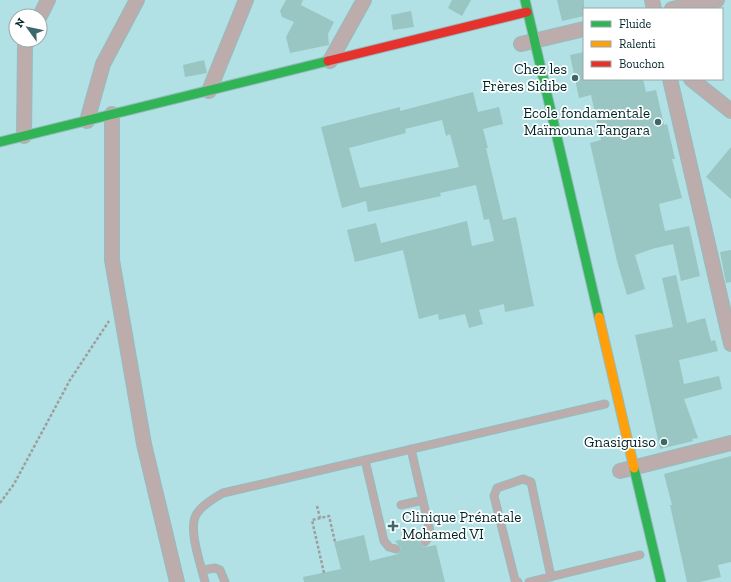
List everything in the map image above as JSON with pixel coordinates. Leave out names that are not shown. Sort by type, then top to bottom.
[{"type":"main road","points":[[525,0],[527,12],[524,43],[635,467],[661,582]]},
{"type":"main road","points":[[0,142],[527,12]]},
{"type":"street","points":[[87,121],[103,64],[137,0]]},
{"type":"street","points":[[209,91],[246,0]]},
{"type":"street","points":[[330,61],[364,0]]},
{"type":"street","points":[[677,8],[716,0]]},
{"type":"street","points":[[524,43],[583,29]]},
{"type":"street","points":[[24,48],[24,136]]},
{"type":"street","points":[[670,80],[728,317],[731,344]]},
{"type":"street","points":[[692,80],[731,111]]},
{"type":"street","points":[[112,114],[112,260],[144,444],[177,582]]},
{"type":"street","points":[[620,471],[731,443]]},
{"type":"lane","points":[[205,582],[193,524],[197,514],[211,500],[223,493],[605,404]]},
{"type":"lane","points":[[411,449],[430,531],[429,537],[424,542]]},
{"type":"lane","points":[[365,460],[384,541],[389,547],[396,549]]},
{"type":"lane","points":[[518,582],[515,580],[494,496],[497,488],[523,479],[531,482],[551,577]]},
{"type":"lane","points":[[401,505],[423,500]]},
{"type":"lane","points":[[529,582],[640,555]]},
{"type":"lane","points":[[203,570],[215,568],[220,570],[225,582]]},
{"type":"path","points":[[0,503],[14,484],[70,380],[119,305]]},
{"type":"path","points":[[317,506],[320,518]]},
{"type":"path","points":[[324,573],[312,520],[329,516],[335,542]]},
{"type":"building","points":[[286,0],[303,0],[301,5],[334,22],[328,34],[329,45],[290,53],[286,37],[294,22],[282,17],[280,11]]},
{"type":"building","points":[[452,0],[471,0],[462,16],[448,8]]},
{"type":"building","points":[[557,0],[584,0],[583,16],[562,21]]},
{"type":"building","points":[[411,11],[414,27],[393,30],[391,15]]},
{"type":"building","points":[[583,52],[583,80],[643,80],[646,92],[656,90],[664,125],[667,124],[675,159],[672,159],[682,198],[659,204],[665,231],[689,226],[700,276],[681,281],[673,244],[652,249],[635,255],[645,289],[627,295],[617,261],[590,143],[601,140],[591,95],[579,98],[570,55]]},
{"type":"building","points":[[204,60],[207,73],[185,77],[183,65]]},
{"type":"building","points":[[473,92],[478,112],[499,107],[503,124],[483,129],[488,148],[486,148],[503,220],[516,217],[534,306],[505,312],[504,304],[479,310],[483,324],[469,328],[465,314],[439,320],[438,314],[419,319],[403,250],[355,262],[347,230],[376,223],[381,243],[467,221],[472,246],[494,241],[489,219],[484,220],[476,185],[440,193],[441,196],[368,212],[366,201],[342,208],[321,127],[400,107],[400,111]],"holes":[[[442,120],[446,136],[450,134],[459,167],[360,188],[349,148],[406,133],[405,129]]]},
{"type":"building","points":[[731,147],[731,199],[706,177]]},
{"type":"building","points":[[731,250],[731,282],[726,283],[720,252]]},
{"type":"building","points":[[676,275],[687,323],[705,318],[711,341],[715,340],[718,351],[679,360],[684,384],[719,376],[722,389],[684,399],[698,438],[692,439],[693,441],[660,449],[635,335],[673,327],[662,278]]},
{"type":"building","points":[[731,456],[731,562],[718,565],[721,577],[700,582],[687,582],[670,505],[672,505],[664,474]]},
{"type":"building","points":[[423,534],[420,542],[422,546],[426,547],[436,545],[445,582],[304,582],[303,577],[341,569],[334,542],[364,535],[370,561],[398,554],[401,548],[395,541]]},
{"type":"traffic: fast","points":[[525,0],[599,317]]},
{"type":"traffic: fast","points":[[0,142],[328,61]]},
{"type":"traffic: fast","points":[[634,468],[661,582]]},
{"type":"traffic: slow","points":[[599,317],[634,468]]},
{"type":"traffic: jam","points":[[328,61],[527,12]]},
{"type":"place","name":"Chez les Frères Sidibe","points":[[575,78]]},
{"type":"place","name":"Ecole fondamentale Maïmouna Tangara","points":[[658,122]]},
{"type":"place","name":"Gnasiguiso","points":[[664,442]]},
{"type":"place","name":"Clinique Prénatale Mohamed VI","points":[[393,526]]}]
